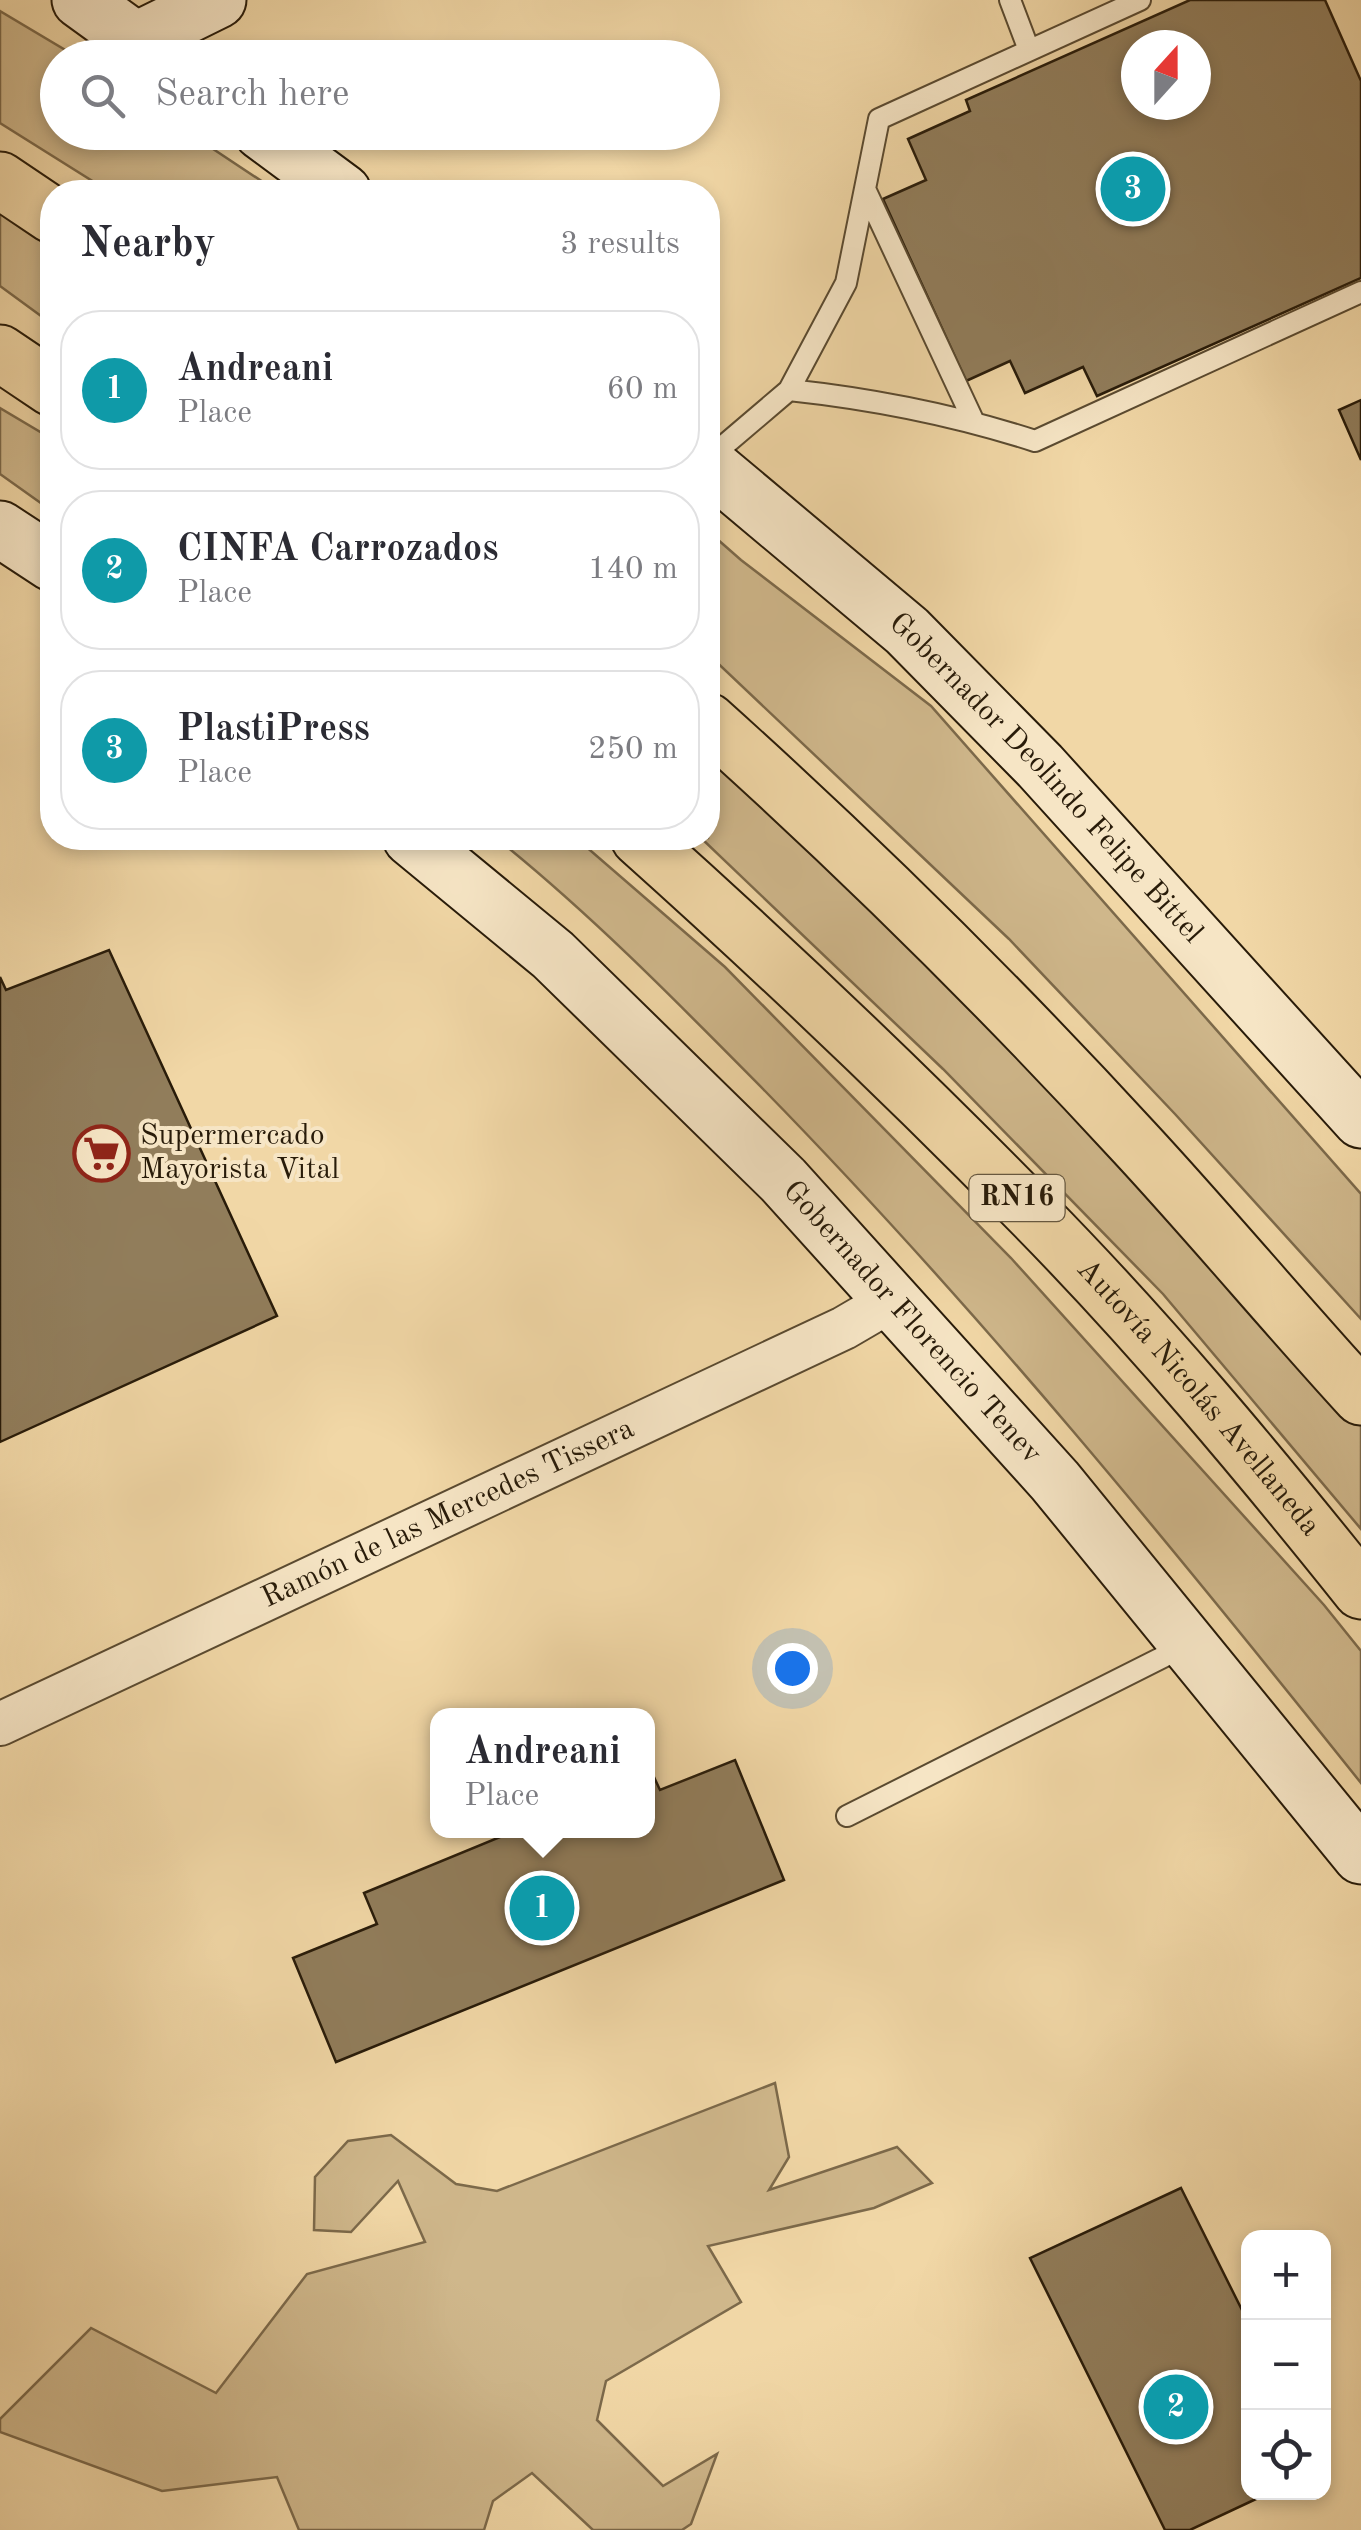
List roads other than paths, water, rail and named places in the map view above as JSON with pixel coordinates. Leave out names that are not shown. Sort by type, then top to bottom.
[{"type":"highway","points":[[0,180],[40,207]]},
{"type":"highway","points":[[0,353],[40,380]]},
{"type":"highway","points":[[720,732],[874,876],[1074,1078],[1361,1397]]},
{"type":"highway","name":"Autovía Nicolás Avellaneda","points":[[652,850],[869,1051],[1035,1216],[1229,1429],[1361,1590]]},
{"type":"street","points":[[80,0],[136,40]]},
{"type":"street","points":[[161,40],[218,0]]},
{"type":"street","points":[[286,150],[327,180]]},
{"type":"street","name":"Gobernador Deolindo Felipe Bittel","points":[[720,472],[907,631],[1040,766],[1361,1120]]},
{"type":"street","points":[[0,529],[40,556]]},
{"type":"street","name":"Gobernador Florencio Tenev","points":[[426,850],[553,954],[783,1180],[1055,1482],[1361,1856]]},
{"type":"street","name":"Ramón de las Mercedes Tissera","points":[[0,1724],[844,1328],[892,1300]]},
{"type":"lane","points":[[1010,0],[1028,50]]},
{"type":"lane","points":[[720,451],[789,390],[846,283],[879,119],[1140,0]]},
{"type":"lane","points":[[865,189],[972,420]]},
{"type":"lane","points":[[789,390],[854,397],[972,420],[1036,441],[1361,292]]},
{"type":"lane","points":[[846,1816],[1189,1644]]},
{"type":"place","name":"PlastiPress","points":[[1133,189]]},
{"type":"place","name":"Supermercado Mayorista Vital","points":[[101,1153]]},
{"type":"place","name":"Andreani","points":[[542,1908]]},
{"type":"place","name":"CINFA Carrozados","points":[[1176,2407]]}]
